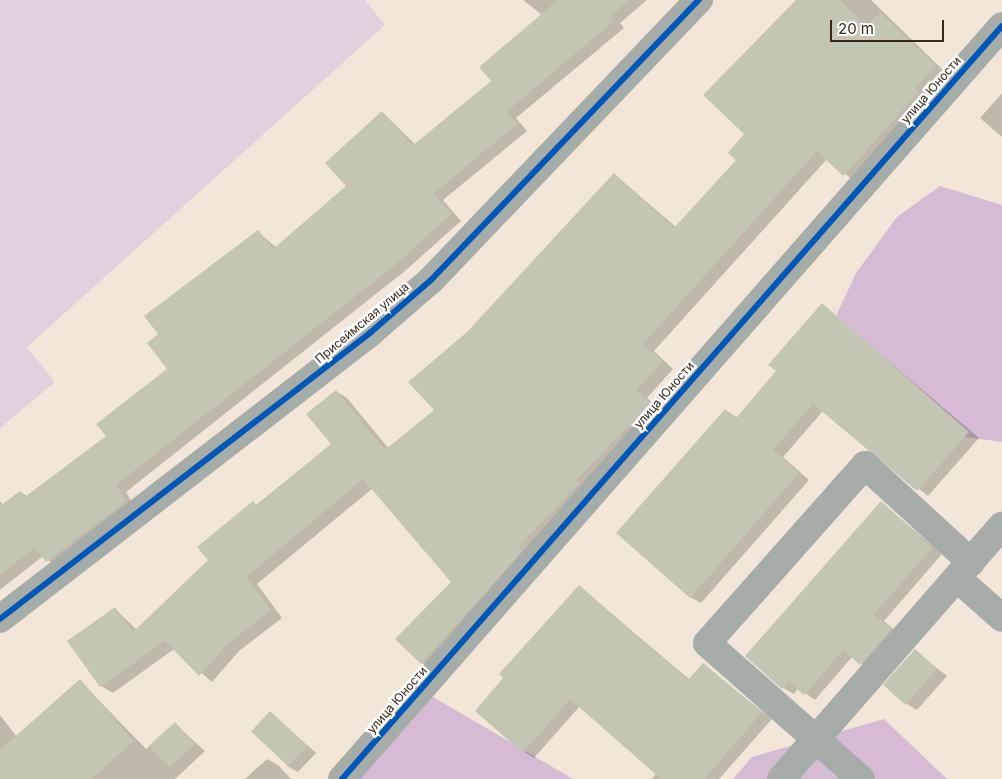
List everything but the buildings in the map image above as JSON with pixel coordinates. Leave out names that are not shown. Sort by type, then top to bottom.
[{"type":"street","name":"Присеймская улица","points":[[0,619],[372,332],[431,280],[699,0]]},
{"type":"street","name":"улица Юности","points":[[342,779],[1002,26]]},
{"type":"street","points":[[861,779],[707,643],[865,465],[964,570],[1002,618]]},
{"type":"street","points":[[781,779],[1002,526]]},
{"type":"shaded area","points":[[0,0],[365,0],[385,25],[27,347],[55,382],[0,428]]},
{"type":"shaded area","points":[[940,186],[1002,205],[1002,442],[901,428],[849,374],[837,314],[856,273],[897,217]]},
{"type":"shaded area","points":[[421,690],[573,779],[343,779]]},
{"type":"shaded area","points":[[884,719],[947,779],[733,779],[752,757]]},
{"type":"cycle path","points":[[0,619],[371,332],[431,280],[699,0]]},
{"type":"cycle path","points":[[342,779],[1002,26]]}]
